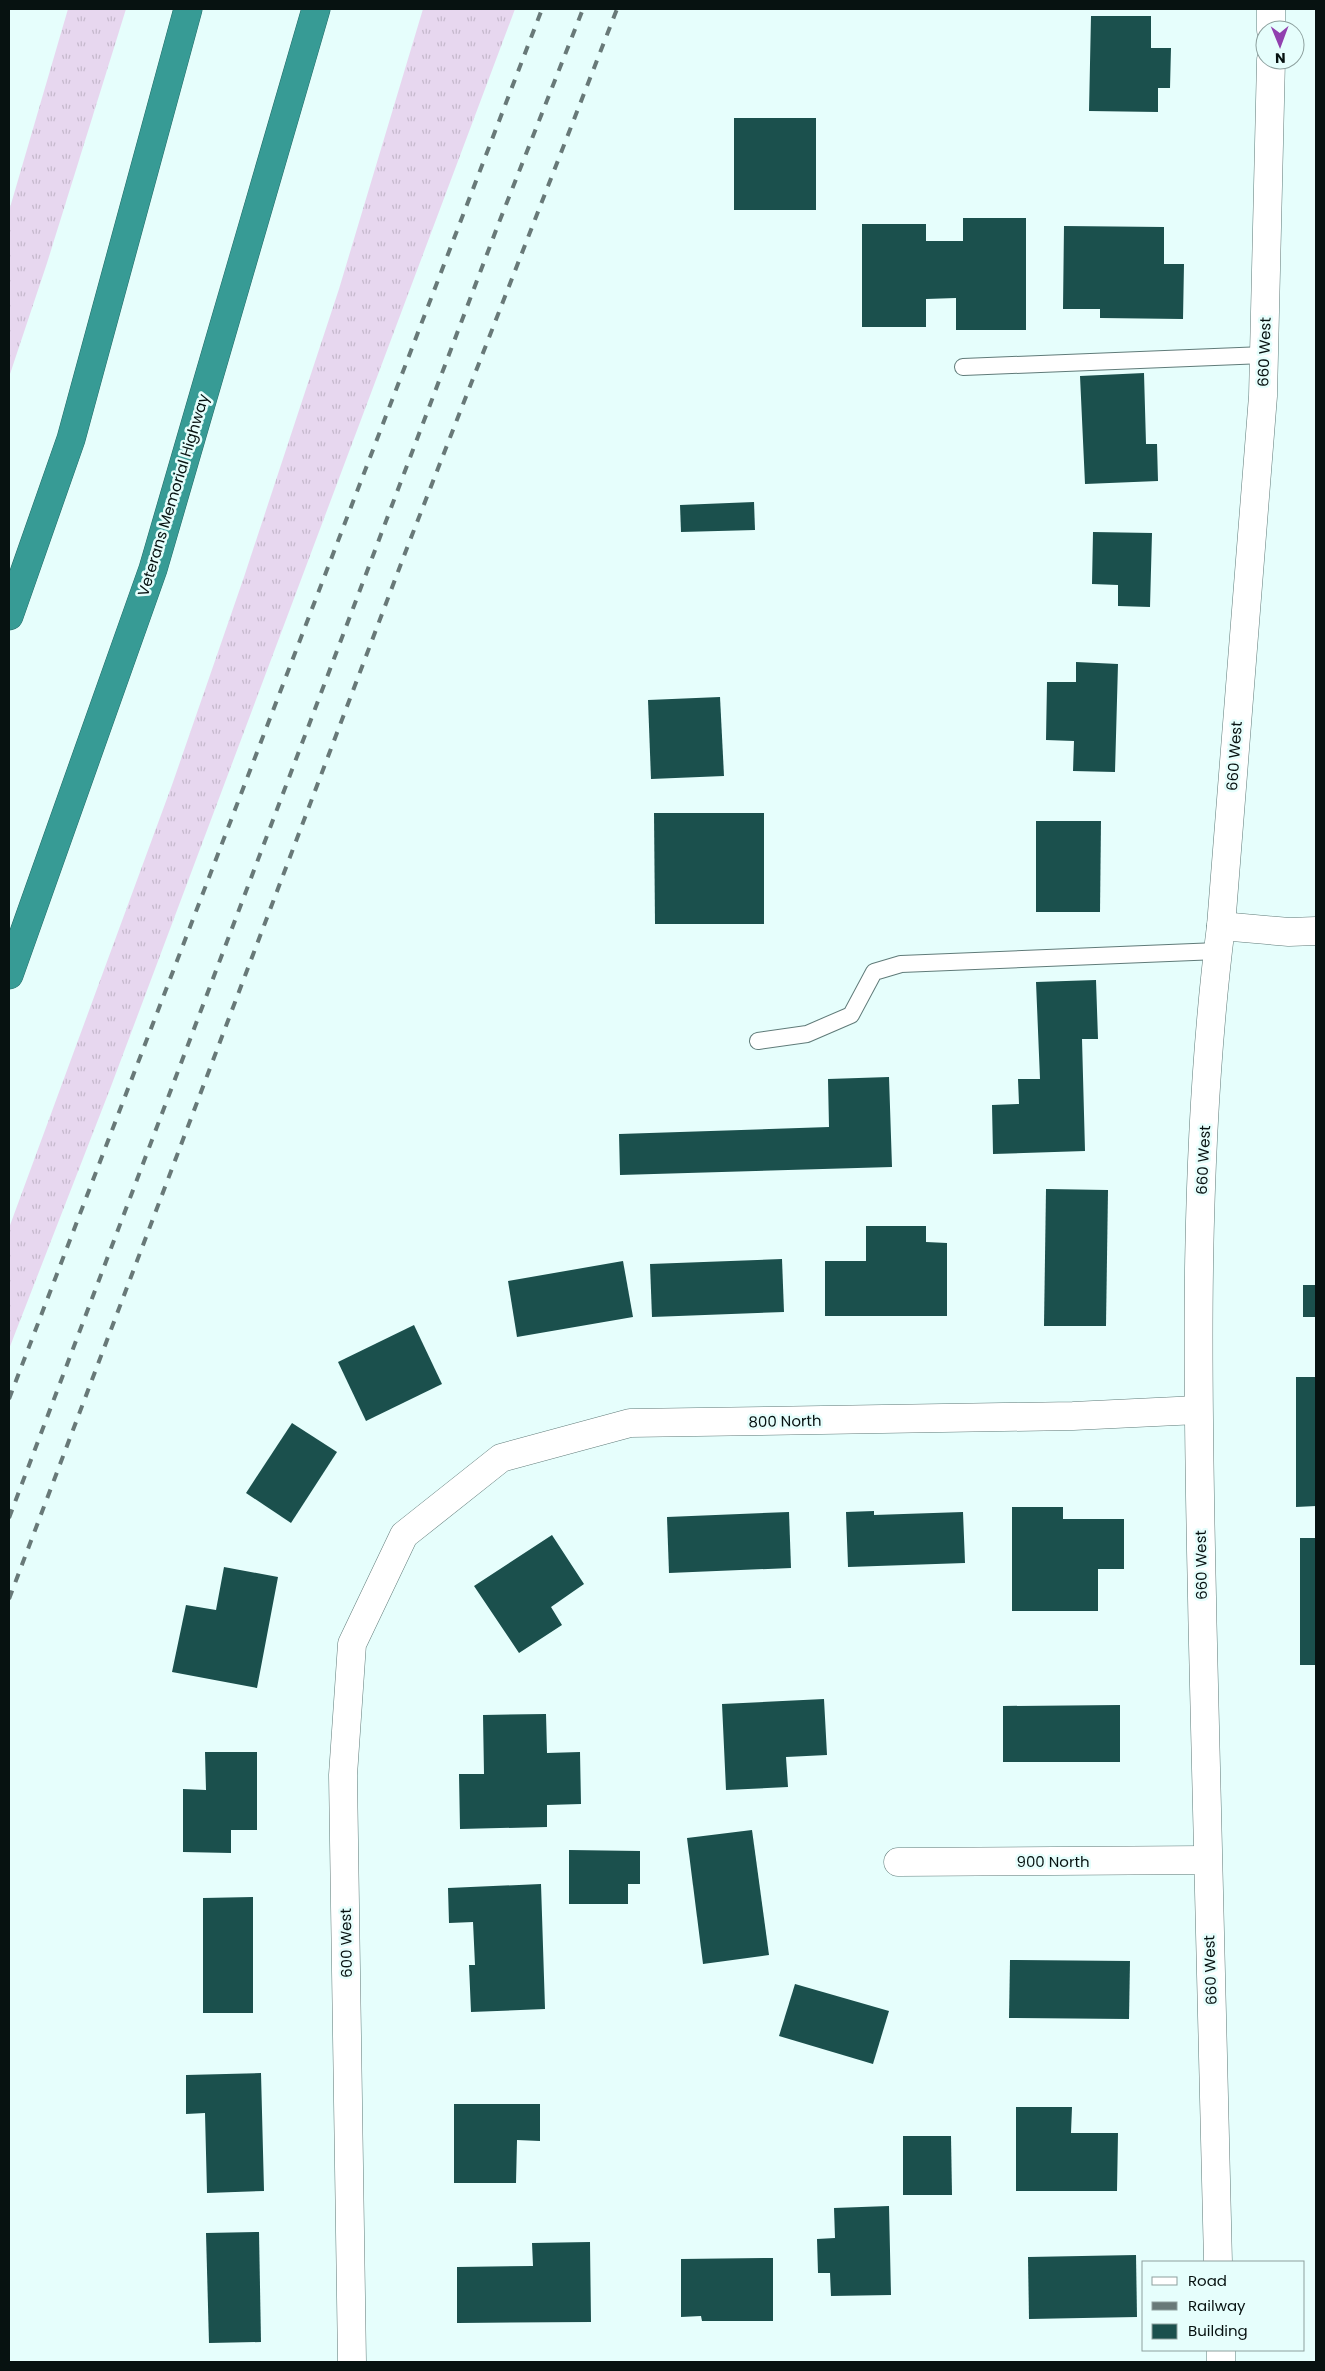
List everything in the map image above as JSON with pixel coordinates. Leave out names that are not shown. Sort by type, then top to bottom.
[{"type":"highway","points":[[9,616],[71,439],[188,9]]},
{"type":"highway","name":"Veterans Memorial Highway","points":[[9,975],[153,569],[316,9]]},
{"type":"street","name":"660 West","points":[[1218,2261],[1207,1860],[1198,1410],[1202,1178],[1212,1000],[1220,938],[1264,355],[1271,70]]},
{"type":"street","points":[[1220,938],[1316,931]]},
{"type":"street","name":"800 North","points":[[404,1535],[501,1458],[630,1424],[1063,1417],[1198,1410]]},
{"type":"street","name":"600 West","points":[[352,2362],[343,1775],[352,1644],[404,1535]]},
{"type":"street","name":"900 North","points":[[898,1862],[1207,1860]]},
{"type":"lane","points":[[963,367],[1264,355]]},
{"type":"lane","points":[[758,1041],[807,1034],[851,1014],[874,972],[901,964],[1220,938]]},
{"type":"green space","points":[[68,9],[126,9],[47,263],[9,377],[9,211]]},
{"type":"green space","points":[[423,9],[515,9],[110,1089],[9,1349],[9,1228],[172,785],[244,577],[339,289]]},
{"type":"building","points":[[1091,16],[1151,16],[1151,48],[1171,48],[1170,88],[1158,88],[1158,112],[1089,111]]},
{"type":"building","points":[[734,118],[816,118],[816,210],[734,210]]},
{"type":"building","points":[[963,218],[1026,218],[1026,330],[956,330],[956,298],[926,299],[926,327],[862,327],[862,224],[926,224],[926,241],[963,241]]},
{"type":"building","points":[[1064,226],[1164,227],[1164,264],[1184,264],[1183,319],[1100,318],[1100,309],[1063,309]]},
{"type":"building","points":[[1144,373],[1146,444],[1157,444],[1158,481],[1085,484],[1080,376]]},
{"type":"building","points":[[754,502],[755,530],[681,532],[680,505]]},
{"type":"building","points":[[1093,532],[1152,533],[1150,607],[1118,606],[1118,585],[1092,584]]},
{"type":"building","points":[[1076,662],[1118,664],[1115,772],[1073,771],[1074,741],[1046,740],[1047,682],[1076,682]]},
{"type":"building","points":[[720,697],[724,776],[651,779],[648,700]]},
{"type":"building","points":[[654,813],[764,813],[764,924],[655,924]]},
{"type":"building","points":[[1036,821],[1101,821],[1100,912],[1036,912]]},
{"type":"building","points":[[1096,980],[1098,1039],[1082,1039],[1085,1151],[993,1154],[992,1105],[1019,1104],[1018,1079],[1040,1079],[1036,982]]},
{"type":"building","points":[[889,1077],[892,1167],[620,1175],[619,1134],[829,1127],[828,1079]]},
{"type":"building","points":[[1046,1189],[1108,1190],[1106,1326],[1044,1326]]},
{"type":"building","points":[[866,1226],[926,1226],[926,1242],[947,1243],[947,1316],[825,1316],[825,1261],[866,1261]]},
{"type":"building","points":[[782,1259],[784,1312],[652,1317],[650,1264]]},
{"type":"building","points":[[623,1261],[633,1317],[517,1337],[508,1281]]},
{"type":"building","points":[[1303,1285],[1316,1285],[1316,1317],[1303,1317]]},
{"type":"building","points":[[414,1325],[442,1384],[366,1421],[338,1362]]},
{"type":"building","points":[[1296,1377],[1316,1377],[1316,1506],[1296,1507]]},
{"type":"building","points":[[292,1423],[337,1452],[291,1523],[246,1493]]},
{"type":"building","points":[[1012,1507],[1063,1507],[1063,1519],[1124,1519],[1124,1569],[1098,1569],[1098,1611],[1012,1611]]},
{"type":"building","points":[[874,1511],[874,1515],[963,1512],[965,1563],[848,1567],[846,1512]]},
{"type":"building","points":[[789,1512],[791,1568],[669,1573],[667,1517]]},
{"type":"building","points":[[552,1535],[584,1584],[551,1607],[562,1625],[519,1653],[474,1586]]},
{"type":"building","points":[[1300,1538],[1316,1538],[1316,1665],[1300,1665]]},
{"type":"building","points":[[224,1567],[278,1577],[257,1688],[172,1672],[186,1605],[216,1610]]},
{"type":"building","points":[[824,1699],[827,1755],[786,1757],[788,1787],[726,1790],[722,1704]]},
{"type":"building","points":[[1120,1705],[1120,1762],[1003,1762],[1003,1706]]},
{"type":"building","points":[[546,1714],[547,1753],[580,1752],[581,1804],[547,1805],[547,1827],[460,1829],[459,1774],[484,1774],[483,1715]]},
{"type":"building","points":[[205,1752],[257,1752],[257,1830],[231,1830],[231,1853],[183,1852],[183,1789],[206,1790]]},
{"type":"building","points":[[752,1830],[769,1955],[703,1964],[687,1838]]},
{"type":"building","points":[[569,1850],[640,1851],[640,1884],[628,1884],[628,1904],[569,1904]]},
{"type":"building","points":[[541,1884],[545,2009],[471,2012],[469,1965],[475,1965],[473,1922],[449,1923],[448,1888]]},
{"type":"building","points":[[253,1897],[253,2013],[203,2013],[203,1898]]},
{"type":"building","points":[[1010,1960],[1130,1961],[1129,2019],[1009,2018]]},
{"type":"building","points":[[795,1984],[889,2011],[873,2064],[779,2036]]},
{"type":"building","points":[[261,2073],[264,2191],[207,2193],[205,2113],[186,2114],[186,2075]]},
{"type":"building","points":[[454,2104],[540,2104],[540,2141],[517,2140],[516,2183],[454,2183]]},
{"type":"building","points":[[1016,2107],[1072,2107],[1071,2133],[1118,2133],[1117,2191],[1016,2191]]},
{"type":"building","points":[[903,2136],[951,2136],[952,2195],[903,2195]]},
{"type":"building","points":[[889,2206],[891,2295],[831,2296],[830,2273],[818,2273],[817,2239],[835,2238],[834,2208]]},
{"type":"building","points":[[259,2232],[261,2342],[209,2343],[206,2233]]},
{"type":"building","points":[[590,2242],[591,2322],[457,2323],[457,2267],[533,2266],[532,2243]]},
{"type":"building","points":[[1136,2255],[1137,2317],[1029,2319],[1028,2257]]},
{"type":"building","points":[[773,2258],[773,2321],[702,2321],[701,2316],[681,2317],[681,2259]]},
{"type":"railway","points":[[9,1399],[542,9]]},
{"type":"railway","points":[[9,1518],[498,225],[583,9]]},
{"type":"railway","points":[[9,1599],[407,548],[617,9]]}]
